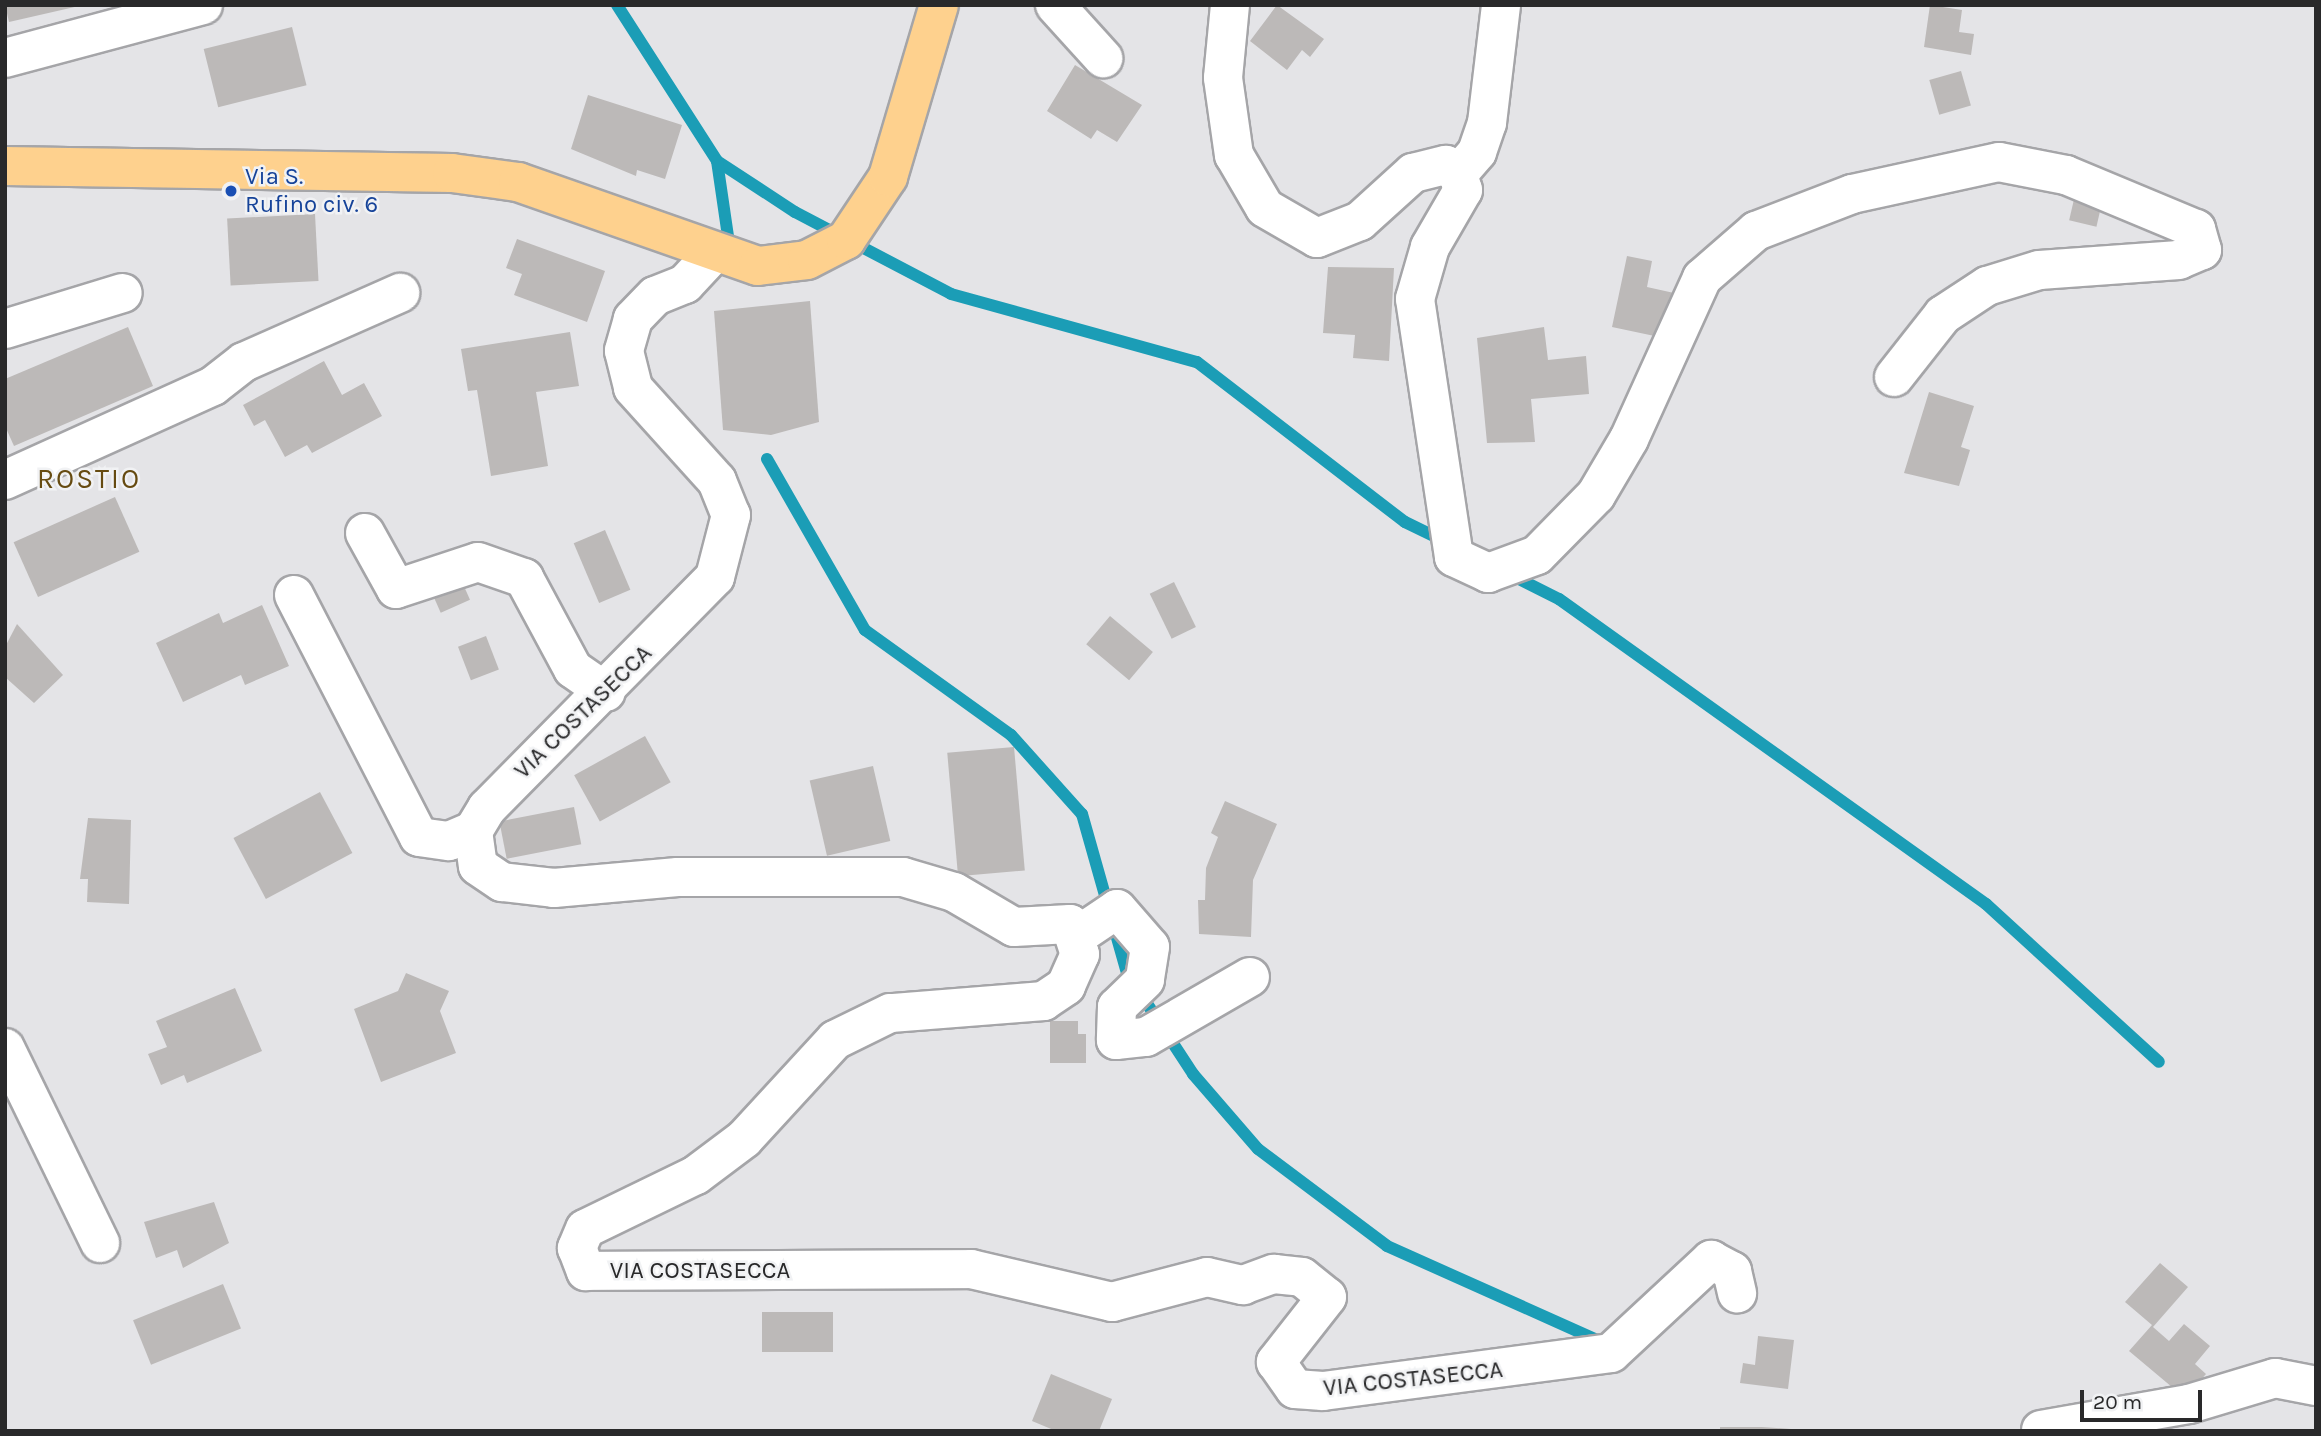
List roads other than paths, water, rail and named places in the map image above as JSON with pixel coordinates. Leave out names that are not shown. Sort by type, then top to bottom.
[{"type":"main road","points":[[5,166],[452,173],[518,182],[713,254],[758,266],[807,260],[845,240],[888,177],[939,5]]},
{"type":"street","points":[[5,58],[203,5]]},
{"type":"street","points":[[1055,5],[1103,58]]},
{"type":"street","points":[[1230,5],[1223,78],[1234,155],[1265,208],[1317,238],[1360,221],[1413,173],[1446,165],[1458,174],[1463,190],[1430,247],[1415,299],[1454,557],[1488,573],[1537,555],[1596,495],[1629,439],[1702,278],[1756,231],[1852,194],[1999,162],[2066,175],[2196,229],[2202,250],[2179,260],[2039,270],[1987,286],[1943,315],[1894,377]]},
{"type":"street","points":[[1458,174],[1477,152],[1487,123],[1501,5]]},
{"type":"street","name":"VIA COSTASECCA","points":[[473,831],[526,767],[606,692],[715,577],[731,515],[718,481],[634,388],[624,351],[633,319],[655,296],[685,284],[713,254]]},
{"type":"street","points":[[5,329],[123,293]]},
{"type":"street","points":[[5,480],[400,293]]},
{"type":"street","points":[[365,533],[396,589],[478,562],[524,578],[573,668],[606,692]]},
{"type":"street","points":[[294,595],[419,837],[449,841],[473,831],[478,866],[502,881],[554,888],[678,877],[903,877],[954,892],[1014,927],[1070,924],[1077,936],[1117,909],[1150,947],[1146,980],[1117,1007],[1116,1040],[1146,1037],[1250,977]]},
{"type":"street","name":"VIA COSTASECCA","points":[[1077,936],[1077,970],[1044,1001],[890,1013],[835,1040],[725,1153],[696,1175],[585,1229],[577,1248],[586,1271],[971,1269],[1112,1302],[1207,1277],[1243,1285],[1273,1274],[1302,1277],[1327,1297],[1276,1362],[1295,1389],[1323,1391],[1611,1353],[1711,1260],[1732,1271],[1737,1293]]},
{"type":"street","points":[[5,1048],[100,1243]]},
{"type":"street","points":[[2041,1430],[2189,1404],[2275,1378],[2316,1387]]},
{"type":"waterway","points":[[617,5],[717,161],[795,212],[951,294],[1197,362],[1405,522],[1446,542]]},
{"type":"waterway","points":[[717,161],[728,236]]},
{"type":"waterway","points":[[767,459],[865,630],[1011,735],[1082,814],[1127,973],[1193,1074],[1258,1149],[1387,1246],[1602,1342]]},
{"type":"waterway","points":[[1509,574],[1559,599],[1986,904],[2159,1062]]},
{"type":"place","name":"Via S. Rufino civ. 6","points":[[231,191]]},
{"type":"district","name":"ROSTIO","points":[[89,479]]}]
